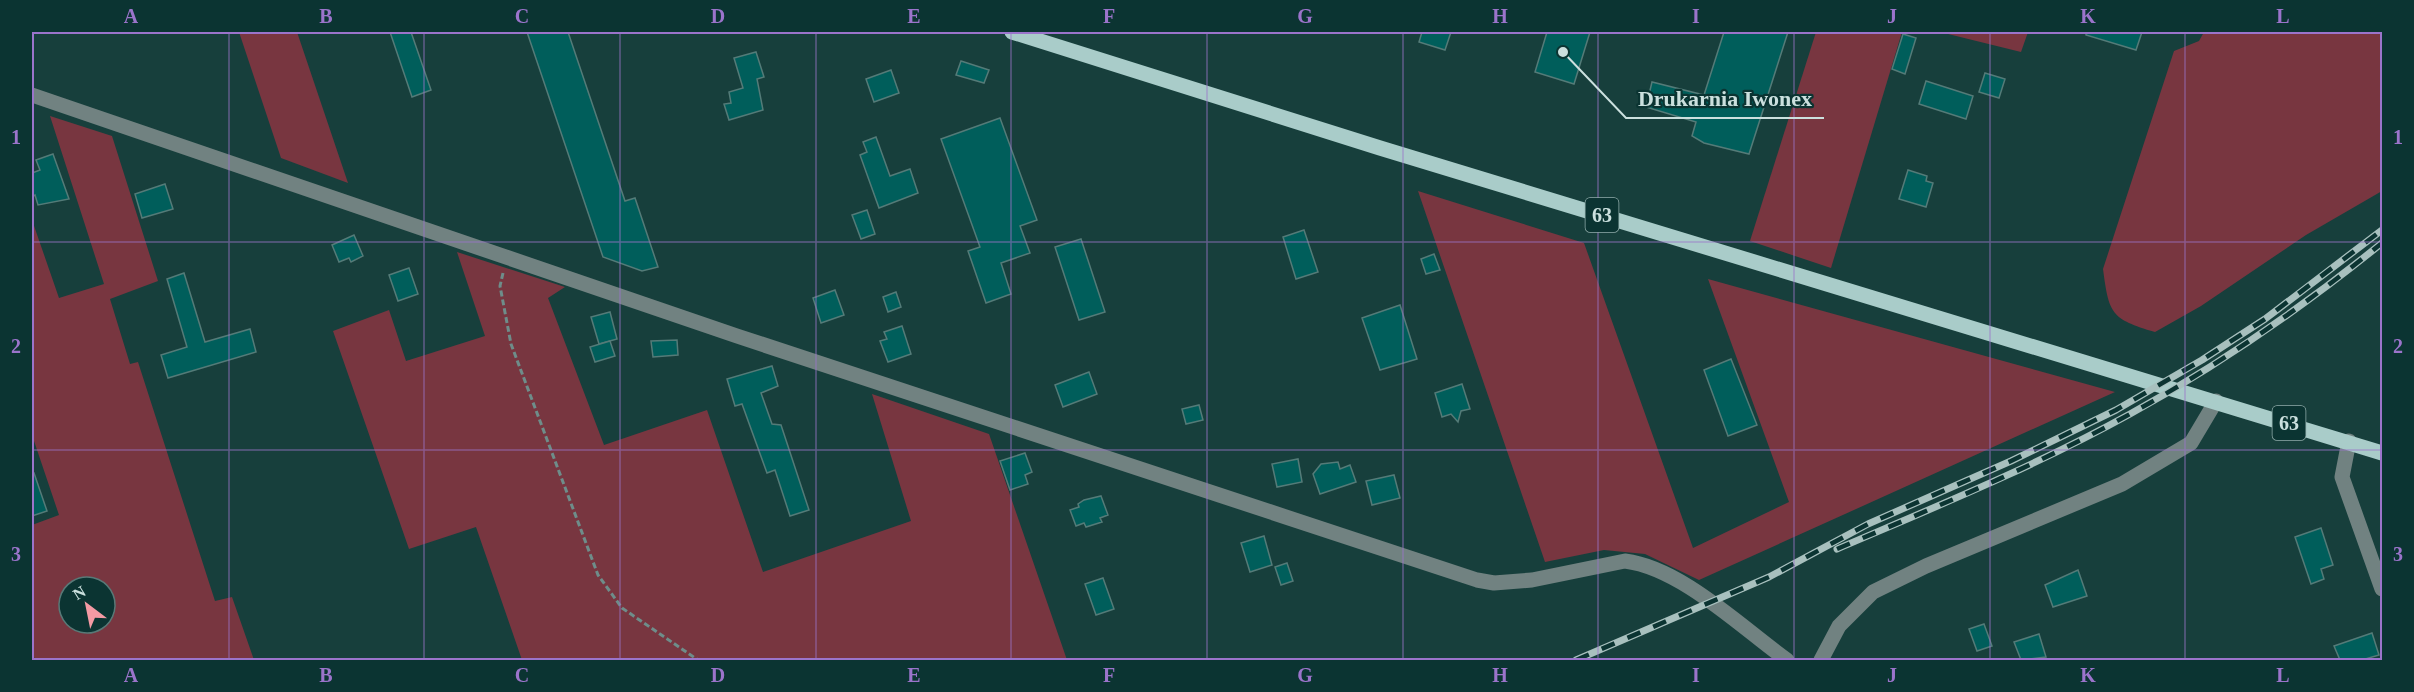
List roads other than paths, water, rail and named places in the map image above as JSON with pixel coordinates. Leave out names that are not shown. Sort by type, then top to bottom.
[{"type":"main road","name":"63","points":[[1012,32],[1368,145],[2349,441],[2382,453]]},
{"type":"street","points":[[32,95],[804,358],[1477,580],[1511,583],[1625,561],[1642,563],[1660,569],[1692,588],[1787,660]]},
{"type":"street","points":[[1821,660],[1839,626],[1873,592],[1917,570],[2122,484],[2191,443],[2216,401]]},
{"type":"street","points":[[2349,441],[2342,477],[2382,589]]},
{"type":"railway","points":[[1576,660],[1769,577],[1868,524],[2011,461],[2116,410],[2202,360],[2265,319],[2382,230]]},
{"type":"railway","points":[[1837,549],[2022,468],[2130,414],[2196,376],[2260,334],[2322,290],[2382,243]]},
{"type":"place","name":"Drukarnia Iwonex","points":[[1563,52]]}]
